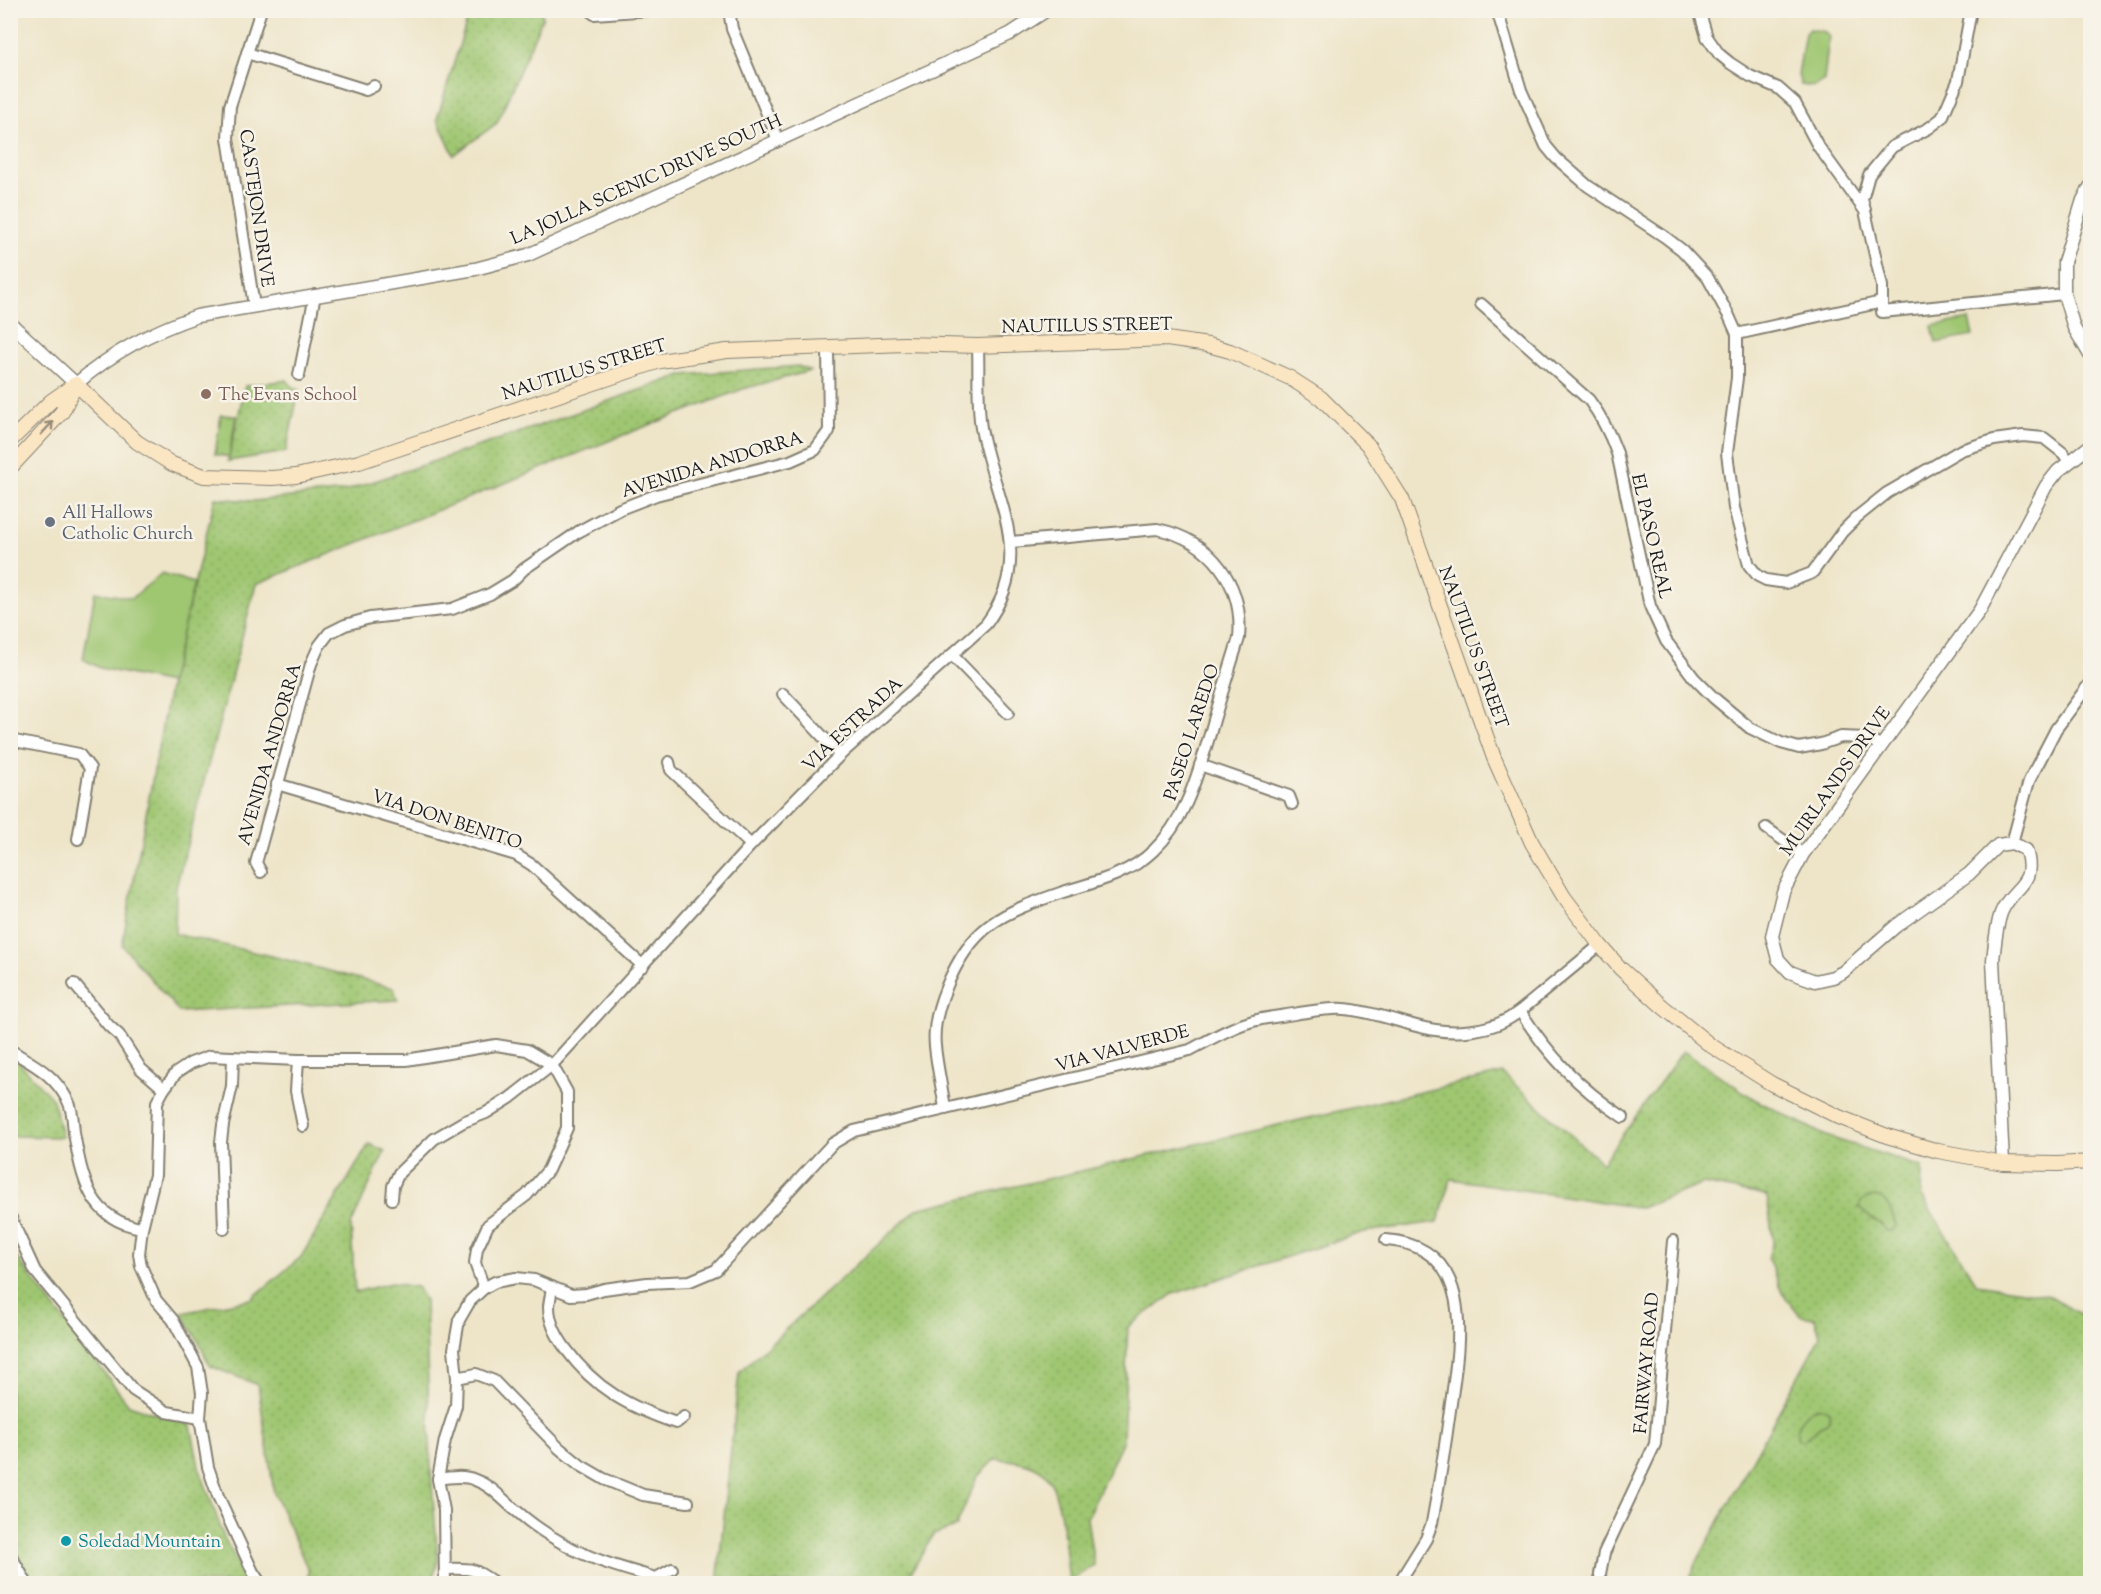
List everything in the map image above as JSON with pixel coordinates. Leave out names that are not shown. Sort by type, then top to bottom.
[{"type":"main road","name":"NAUTILUS STREET","points":[[76,384],[137,442],[172,464],[204,476],[272,478],[296,476],[359,462],[660,361],[727,351],[904,345],[978,346],[1167,339],[1230,351],[1290,378],[1322,398],[1368,445],[1402,499],[1494,758],[1532,843],[1564,897],[1620,968],[1710,1045],[1772,1084],[1839,1117],[1887,1136],[1938,1151],[2003,1163],[2091,1162]]},
{"type":"main road","name":"LA JOLLA SCENIC DRIVE SOUTH","points":[[10,441],[51,401],[76,384]]},
{"type":"main road","name":"LA JOLLA SCENIC DRIVE SOUTH","points":[[10,468],[62,412],[76,384]]},
{"type":"street","name":"CASTEJON DRIVE","points":[[254,306],[228,138],[230,106],[261,10]]},
{"type":"street","points":[[594,14],[651,10]]},
{"type":"street","points":[[729,10],[732,28],[778,140]]},
{"type":"street","name":"LA JOLLA SCENIC DRIVE SOUTH","points":[[76,384],[93,369],[138,340],[162,328],[197,316],[475,269],[528,255],[1010,34],[1047,10]]},
{"type":"street","points":[[1497,10],[1521,90],[1546,146],[1556,159],[1588,186],[1682,250],[1708,278],[1729,316],[1737,334],[1737,378],[1727,453],[1732,497],[1749,565],[1758,576],[1766,580],[1786,583],[1812,573],[1842,532],[1857,516],[1887,493],[1961,450],[1994,440],[2023,436],[2044,438],[2063,453],[2069,461]]},
{"type":"street","points":[[1699,10],[1707,37],[1719,54],[1750,76],[1778,88],[1795,103],[1818,146],[1865,211]]},
{"type":"street","points":[[1971,10],[1958,81],[1942,118],[1929,129],[1892,147],[1869,175],[1862,200],[1882,285],[1882,312],[2064,294]]},
{"type":"street","points":[[247,53],[366,90],[374,86]]},
{"type":"street","points":[[2091,187],[2083,200],[2064,262],[2064,294],[2074,328],[2091,355]]},
{"type":"street","points":[[299,375],[315,295]]},
{"type":"street","points":[[1737,334],[1882,302]]},
{"type":"street","name":"EL PASO REAL","points":[[1481,304],[1589,400],[1598,412],[1617,453],[1650,606],[1666,641],[1694,678],[1750,728],[1781,743],[1798,748],[1821,744],[1841,737],[1867,738],[1880,746]]},
{"type":"street","points":[[10,323],[76,384]]},
{"type":"street","name":"VIA ESTRADA","points":[[392,1199],[393,1186],[399,1173],[434,1139],[463,1122],[486,1113],[510,1098],[552,1065],[751,845],[840,755],[993,616],[1005,590],[1011,559],[1011,542],[981,427],[978,346]]},
{"type":"street","name":"AVENIDA ANDORRA","points":[[261,872],[256,863],[311,664],[319,646],[329,633],[345,625],[370,618],[452,609],[490,594],[513,580],[524,569],[578,532],[620,509],[656,495],[790,461],[815,450],[829,431],[828,347]]},
{"type":"street","name":"MUIRLANDS DRIVE","points":[[2012,843],[1998,845],[1969,874],[1896,926],[1833,978],[1815,981],[1790,972],[1778,959],[1772,936],[1784,892],[1803,854],[1980,610],[2046,486],[2069,461],[2091,446]]},
{"type":"street","name":"PASEO LAREDO","points":[[945,1108],[935,1044],[936,1034],[940,1003],[964,950],[1001,916],[1028,904],[1127,871],[1152,852],[1172,832],[1189,800],[1239,639],[1240,622],[1236,598],[1228,578],[1215,560],[1189,538],[1157,529],[1011,542]]},
{"type":"street","points":[[952,655],[1008,713]]},
{"type":"street","points":[[2003,1163],[1993,960],[1996,931],[2001,913],[2007,901],[2026,879],[2031,867],[2026,850],[2012,843],[2029,781],[2056,729],[2091,683]]},
{"type":"street","points":[[783,694],[840,755]]},
{"type":"street","points":[[10,740],[79,754],[90,768],[78,839]]},
{"type":"street","points":[[669,762],[671,770],[751,845]]},
{"type":"street","points":[[1200,765],[1289,796],[1292,804]]},
{"type":"street","name":"VIA DON BENITO","points":[[277,784],[516,855],[532,865],[643,966]]},
{"type":"street","points":[[1766,828],[1803,854]]},
{"type":"street","name":"VIA VALVERDE","points":[[484,1288],[495,1282],[516,1278],[534,1280],[571,1295],[646,1283],[690,1281],[716,1270],[832,1144],[854,1131],[1191,1050],[1227,1031],[1265,1019],[1343,1008],[1367,1012],[1435,1032],[1455,1033],[1493,1027],[1509,1020],[1600,945]]},
{"type":"street","points":[[74,984],[119,1035],[141,1069],[164,1089]]},
{"type":"street","points":[[1520,1011],[1541,1044],[1565,1071],[1604,1105],[1623,1117]]},
{"type":"street","points":[[261,1584],[253,1572],[218,1496],[208,1467],[200,1418],[202,1393],[198,1367],[173,1320],[156,1300],[141,1266],[139,1254],[142,1228],[154,1175],[158,1102],[176,1073],[210,1056],[298,1060],[406,1060],[496,1045],[527,1050],[552,1065],[567,1092],[567,1128],[548,1170],[527,1195],[488,1225],[477,1249],[475,1263],[484,1288],[470,1301],[459,1320],[454,1349],[457,1378],[456,1406],[445,1440],[438,1479],[444,1510],[445,1584]]},
{"type":"street","points":[[10,1050],[56,1082],[70,1104],[81,1171],[95,1202],[106,1214],[129,1226],[142,1228]]},
{"type":"street","points":[[224,1229],[221,1142],[232,1086],[233,1058]]},
{"type":"street","points":[[298,1060],[296,1090],[303,1126]]},
{"type":"street","points":[[10,1216],[35,1271],[133,1390],[167,1412],[200,1418]]},
{"type":"street","points":[[1386,1240],[1417,1246],[1431,1256],[1449,1278],[1459,1313],[1459,1348],[1432,1523],[1426,1539],[1398,1584]]},
{"type":"street","name":"FAIRWAY ROAD","points":[[1601,1584],[1600,1574],[1604,1553],[1655,1444],[1673,1241]]},
{"type":"street","points":[[552,1287],[549,1308],[555,1334],[588,1376],[616,1398],[642,1412],[676,1423],[684,1417]]},
{"type":"street","points":[[457,1378],[476,1374],[494,1381],[559,1448],[580,1465],[604,1479],[644,1495],[688,1502]]},
{"type":"street","points":[[438,1479],[452,1477],[473,1479],[489,1487],[542,1531],[573,1549],[605,1563],[656,1578],[672,1569]]},
{"type":"street","points":[[10,1554],[27,1584]]},
{"type":"street","points":[[446,1569],[477,1570],[496,1584]]},
{"type":"green space","points":[[465,11],[541,11],[543,17],[497,123],[454,155],[437,119],[468,17]]},
{"type":"green space","points":[[1809,29],[1825,32],[1829,37],[1824,80],[1815,87],[1801,85],[1798,75],[1805,33]]},
{"type":"green space","points":[[1969,319],[1973,336],[1936,343],[1932,326]]},
{"type":"green space","points":[[798,366],[810,371],[743,389],[256,584],[176,887],[175,934],[280,958],[394,988],[398,1000],[179,1012],[122,945],[170,683],[215,498],[254,501],[345,491],[682,375]]},
{"type":"green space","points":[[287,380],[299,390],[286,452],[228,461],[245,386]]},
{"type":"green space","points":[[221,415],[236,416],[229,457],[215,454]]},
{"type":"green space","points":[[162,573],[194,583],[170,683],[100,668],[83,659],[95,592],[132,598]]},
{"type":"green space","points":[[1683,1051],[1756,1100],[1826,1136],[1922,1167],[1921,1195],[1977,1284],[2047,1295],[2090,1320],[2090,1583],[1688,1583],[1695,1565],[1820,1336],[1815,1318],[1801,1316],[1782,1293],[1768,1259],[1773,1241],[1767,1196],[1703,1184],[1641,1208],[1451,1179],[1438,1222],[1364,1232],[1173,1294],[1128,1327],[1123,1440],[1087,1518],[1094,1565],[1069,1582],[1059,1508],[1050,1481],[1034,1466],[995,1459],[977,1477],[956,1527],[933,1535],[905,1583],[717,1584],[739,1372],[917,1209],[1502,1073],[1602,1163]]},
{"type":"green space","points":[[10,1052],[53,1100],[62,1137],[11,1136]]},
{"type":"green space","points":[[369,1144],[385,1151],[351,1225],[355,1292],[391,1283],[417,1287],[425,1300],[431,1471],[438,1560],[432,1583],[306,1583],[309,1572],[274,1493],[258,1385],[210,1366],[182,1313],[251,1299],[301,1257]]},
{"type":"green space","points":[[1880,1197],[1892,1214],[1896,1225],[1893,1230],[1887,1231],[1859,1208],[1862,1201]]},
{"type":"green space","points":[[10,1245],[17,1258],[129,1405],[191,1425],[199,1467],[224,1537],[248,1583],[25,1583],[10,1557]]},
{"type":"green space","points":[[1822,1407],[1829,1411],[1830,1421],[1820,1426],[1804,1440],[1798,1440],[1798,1428],[1802,1418],[1811,1410]]},
{"type":"place","name":"The Evans School","points":[[206,394]]},
{"type":"place","name":"All Hallows Catholic Church","points":[[50,522]]},
{"type":"place","name":"Soledad Mountain","points":[[66,1541]]}]
